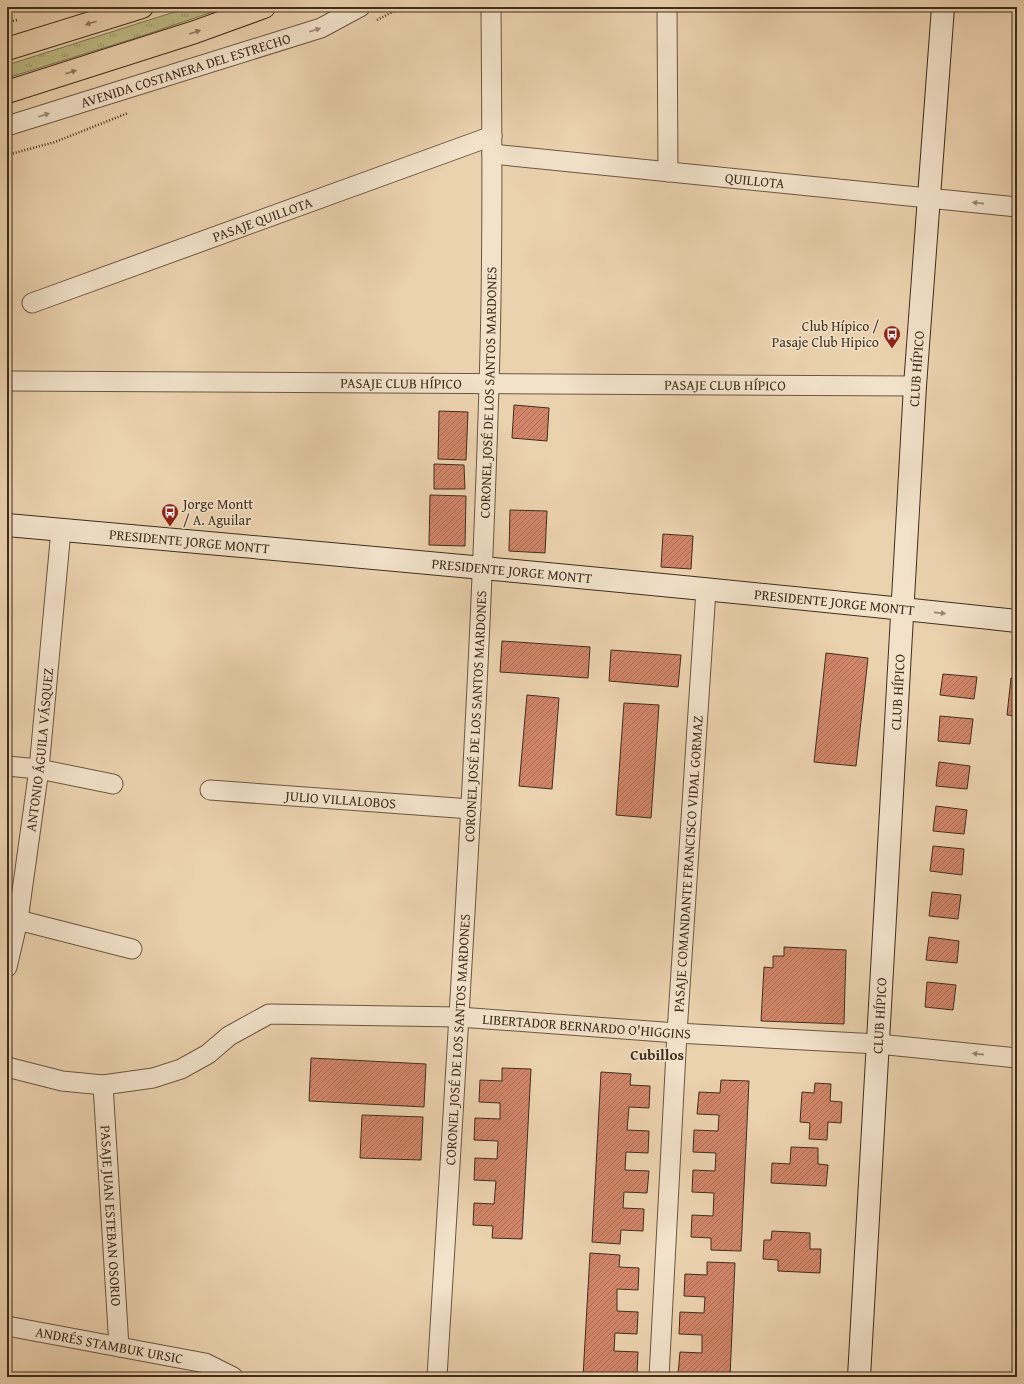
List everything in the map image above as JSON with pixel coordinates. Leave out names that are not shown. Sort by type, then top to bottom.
[{"type":"main road","points":[[7,49],[142,7]]},
{"type":"main road","points":[[7,92],[181,36],[264,7]]},
{"type":"street","name":"AVENIDA COSTANERA DEL ESTRECHO","points":[[7,126],[321,28],[360,7]]},
{"type":"street","name":"CORONEL JOSÉ DE LOS SANTOS MARDONES","points":[[437,1377],[471,809],[482,568],[489,384],[492,145],[491,7]]},
{"type":"street","points":[[668,7],[668,172]]},
{"type":"street","name":"CLUB HÍPICO","points":[[859,1377],[915,386],[943,7]]},
{"type":"street","name":"QUILLOTA","points":[[492,145],[668,172],[1017,207]]},
{"type":"street","name":"PASAJE QUILLOTA","points":[[32,302],[492,145]]},
{"type":"street","name":"PASAJE CLUB HÍPICO","points":[[7,381],[915,386]]},
{"type":"street","name":"PRESIDENTE JORGE MONTT","points":[[7,525],[482,568],[1017,621]]},
{"type":"street","name":"ANTONIO ÁGUILA VÁSQUEZ","points":[[7,967],[13,919],[39,769],[61,530]]},
{"type":"street","name":"PASAJE COMANDANTE FRANCISCO VIDAL GORMAZ","points":[[659,1377],[676,1033],[706,590]]},
{"type":"street","points":[[7,766],[39,769],[113,784]]},
{"type":"street","name":"JULIO VILLALOBOS","points":[[210,790],[471,809]]},
{"type":"street","points":[[13,919],[132,948]]},
{"type":"street","name":"LIBERTADOR BERNARDO O'HIGGINS","points":[[7,1067],[62,1081],[103,1085],[153,1078],[181,1070],[208,1054],[229,1036],[269,1014],[459,1017],[676,1033],[878,1044],[1017,1058]]},
{"type":"street","name":"PASAJE JUAN ESTEBAN OSORIO","points":[[103,1085],[119,1347]]},
{"type":"street","name":"ANDRÉS STAMBUK URSIC","points":[[7,1326],[205,1363],[233,1377]]},
{"type":"green space","points":[[190,7],[227,7],[142,36],[7,78],[7,65]]},
{"type":"building","points":[[514,405],[549,408],[547,441],[512,438]]},
{"type":"building","points":[[439,411],[468,412],[466,460],[438,459]]},
{"type":"building","points":[[434,464],[464,465],[465,489],[434,489]]},
{"type":"building","points":[[430,495],[466,496],[465,546],[429,545]]},
{"type":"building","points":[[510,510],[547,511],[545,553],[509,551]]},
{"type":"building","points":[[663,534],[693,536],[691,569],[661,567]]},
{"type":"building","points":[[502,641],[590,647],[588,678],[500,672]]},
{"type":"building","points":[[611,650],[681,655],[678,687],[609,681]]},
{"type":"building","points":[[826,653],[868,658],[856,766],[814,762]]},
{"type":"building","points":[[943,674],[977,677],[974,699],[940,695]]},
{"type":"building","points":[[1011,678],[1017,679],[1017,716],[1007,715]]},
{"type":"building","points":[[527,695],[559,698],[552,789],[519,786]]},
{"type":"building","points":[[624,703],[659,705],[651,818],[616,815]]},
{"type":"building","points":[[940,716],[973,719],[970,744],[938,741]]},
{"type":"building","points":[[939,762],[970,766],[967,789],[936,786]]},
{"type":"building","points":[[936,806],[967,810],[964,834],[933,831]]},
{"type":"building","points":[[933,846],[964,849],[962,875],[930,871]]},
{"type":"building","points":[[932,892],[961,895],[958,919],[929,916]]},
{"type":"building","points":[[929,937],[959,941],[957,963],[926,960]]},
{"type":"building","points":[[784,947],[846,950],[844,1024],[761,1021],[764,967],[773,968],[773,956],[784,956]]},
{"type":"building","points":[[927,982],[956,985],[953,1010],[925,1007]]},
{"type":"building","points":[[311,1058],[426,1064],[424,1107],[309,1101]]},
{"type":"building","points":[[502,1068],[531,1069],[522,1239],[492,1238],[493,1226],[473,1225],[474,1203],[494,1204],[496,1181],[474,1180],[475,1158],[497,1159],[498,1141],[474,1140],[475,1118],[500,1119],[500,1103],[479,1102],[480,1080],[502,1081]]},
{"type":"building","points":[[601,1072],[631,1074],[630,1085],[650,1086],[649,1108],[629,1107],[627,1130],[649,1131],[648,1153],[626,1152],[625,1170],[649,1171],[647,1193],[624,1192],[623,1208],[644,1209],[643,1231],[621,1230],[620,1244],[592,1242]]},
{"type":"building","points":[[721,1080],[749,1081],[741,1251],[711,1250],[711,1238],[691,1237],[692,1215],[713,1216],[714,1193],[692,1192],[693,1170],[715,1171],[716,1153],[693,1152],[694,1130],[718,1131],[719,1115],[697,1114],[699,1092],[720,1093]]},
{"type":"building","points":[[815,1083],[831,1084],[830,1101],[842,1102],[841,1123],[828,1122],[827,1140],[809,1139],[810,1123],[800,1122],[802,1092],[814,1093]]},
{"type":"building","points":[[362,1115],[423,1117],[421,1160],[360,1158]]},
{"type":"building","points":[[791,1147],[818,1148],[818,1164],[828,1165],[826,1186],[771,1183],[772,1163],[790,1164]]},
{"type":"building","points":[[772,1231],[810,1233],[810,1249],[821,1249],[820,1273],[778,1271],[778,1260],[763,1259],[764,1240],[771,1240]]},
{"type":"building","points":[[590,1253],[620,1255],[619,1267],[639,1268],[638,1290],[617,1289],[617,1311],[638,1312],[637,1334],[615,1333],[614,1351],[638,1352],[637,1374],[612,1373],[612,1377],[583,1377]]},
{"type":"building","points":[[707,1262],[735,1263],[730,1377],[700,1377],[700,1375],[678,1374],[680,1352],[702,1353],[702,1335],[679,1334],[680,1312],[704,1313],[705,1297],[684,1296],[685,1274],[707,1275]]},
{"type":"place","name":"Club Hípico / Pasaje Club Hipico","points":[[892,349]]},
{"type":"place","name":"Jorge Montt / A. Aguilar","points":[[170,527]]},
{"type":"district","name":"Cubillos","points":[[657,1055]]}]
